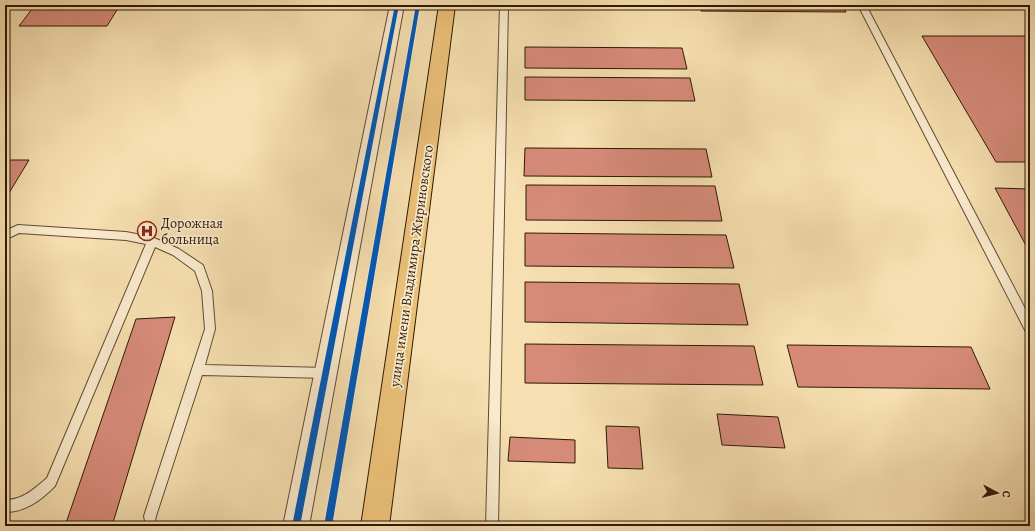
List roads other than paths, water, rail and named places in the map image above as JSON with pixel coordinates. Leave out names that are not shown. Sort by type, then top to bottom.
[{"type":"main road","name":"улица имени Владимира Жириновского","points":[[375,526],[447,5]]},
{"type":"street","points":[[296,526],[327,373],[396,5]]},
{"type":"lane","points":[[492,526],[504,5]]},
{"type":"lane","points":[[862,5],[1030,329]]},
{"type":"lane","points":[[5,236],[18,229],[126,236],[152,241],[176,252],[198,268],[207,291],[210,330],[150,516]]},
{"type":"lane","points":[[5,506],[15,505],[30,499],[40,493],[51,482],[152,241]]},
{"type":"lane","points":[[198,370],[327,373]]},
{"type":"place","name":"Дорожная больница","points":[[147,231]]}]
